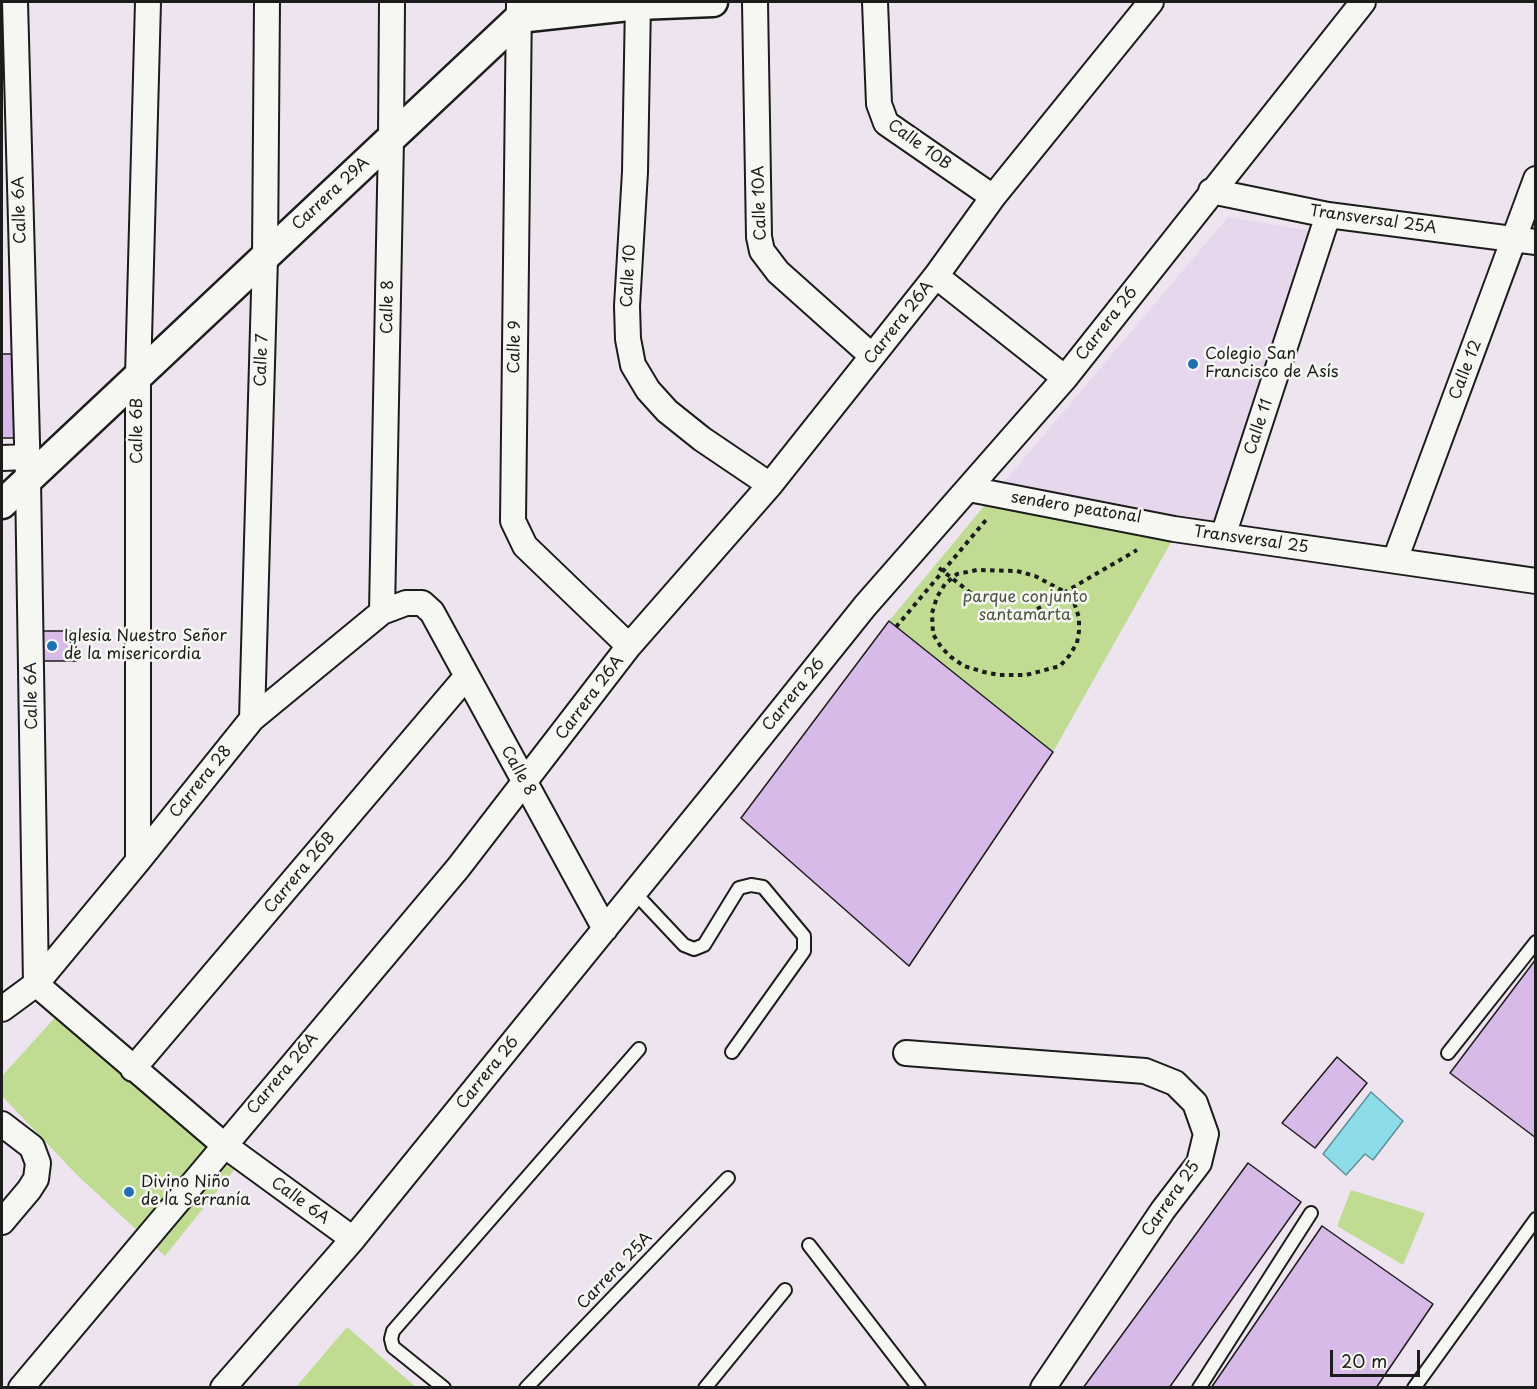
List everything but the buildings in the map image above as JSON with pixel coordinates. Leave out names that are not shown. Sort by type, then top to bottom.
[{"type":"street","name":"Calle 6A","points":[[15,2],[28,468],[36,984],[224,1145],[353,1239]]},
{"type":"street","name":"Calle 6B","points":[[138,861],[138,376],[148,2]]},
{"type":"street","name":"Calle 7","points":[[252,719],[264,257],[267,2]]},
{"type":"street","name":"Calle 8","points":[[382,612],[392,2]]},
{"type":"street","points":[[519,10],[638,3],[713,2]]},
{"type":"street","name":"Calle 10A","points":[[756,2],[759,237],[762,251],[778,272],[872,356]]},
{"type":"street","name":"Calle 10B","points":[[875,2],[879,104],[886,123],[993,197]]},
{"type":"street","name":"Carrera 26A","points":[[21,1388],[458,868],[629,646],[770,485],[936,276],[993,197],[1151,2]]},
{"type":"street","name":"Carrera 26","points":[[223,1388],[353,1239],[865,606],[1065,378],[1363,2]]},
{"type":"street","name":"Calle 10","points":[[638,3],[635,172],[627,306],[628,339],[633,364],[648,390],[667,411],[702,439],[770,485]]},
{"type":"street","name":"Carrera 29A","points":[[2,504],[28,468],[138,376],[391,138],[519,10]]},
{"type":"street","name":"Calle 9","points":[[519,10],[513,520],[525,546],[629,646]]},
{"type":"street","name":"Calle 12","points":[[1395,560],[1525,240],[1536,179]]},
{"type":"street","name":"Transversal 25A","points":[[1211,191],[1328,215],[1525,240]]},
{"type":"street","name":"Calle 11","points":[[1223,536],[1328,215]]},
{"type":"street","points":[[936,276],[1065,378]]},
{"type":"street","points":[[2,458],[28,468]]},
{"type":"street","name":"Transversal 25","points":[[969,489],[1174,529],[1536,581]]},
{"type":"street","name":"Carrera 28","points":[[2,1009],[36,984],[252,719],[382,612],[406,603],[422,603],[432,612]]},
{"type":"street","name":"Calle 8","points":[[432,612],[605,929]]},
{"type":"street","name":"Carrera 26B","points":[[133,1068],[466,677]]},
{"type":"street","name":"Carrera 25","points":[[906,1053],[1145,1071],[1175,1083],[1195,1103],[1206,1134],[1199,1163],[1163,1210],[1043,1388]]},
{"type":"street","points":[[2,1124],[32,1147],[38,1163],[36,1179],[2,1222]]},
{"type":"lane","points":[[634,893],[684,945],[694,949],[705,945],[739,888],[751,885],[763,887],[804,936],[804,951],[732,1052]]},
{"type":"lane","points":[[1448,1053],[1536,942]]},
{"type":"lane","points":[[444,1388],[393,1347],[391,1339],[393,1331],[639,1049]]},
{"type":"lane","name":"Carrera 25A","points":[[525,1388],[728,1178]]},
{"type":"lane","points":[[1199,1388],[1311,1213]]},
{"type":"lane","points":[[1414,1388],[1536,1219]]},
{"type":"lane","points":[[809,1245],[919,1388]]},
{"type":"lane","points":[[705,1388],[785,1290]]},
{"type":"path","name":"sendero peatonal","points":[[896,627],[941,569],[989,516]]},
{"type":"path","points":[[1037,609],[1174,529]]},
{"type":"path","points":[[941,569],[981,601]]},
{"type":"path","points":[[977,570],[1017,571],[1035,576],[1065,592],[1074,602],[1079,618],[1077,643],[1060,666],[1036,673],[999,675],[964,666],[946,652],[933,634],[932,613],[937,597],[945,584],[957,574],[977,570]]},
{"type":"shaded area","name":"Colegio San Francisco de Asís","points":[[1228,217],[1326,233],[1226,527],[994,494]]},
{"type":"green space","name":"parque conjunto santamarta","points":[[994,494],[1183,521],[1053,752],[889,621]]},
{"type":"green space","points":[[60,1012],[246,1155],[165,1256],[78,1176],[2,1096],[2,1076]]},
{"type":"green space","points":[[1351,1190],[1425,1213],[1403,1265],[1337,1226]]},
{"type":"green space","points":[[347,1327],[395,1369],[416,1387],[296,1387]]},
{"type":"water","points":[[1371,1092],[1403,1121],[1373,1160],[1365,1154],[1346,1175],[1323,1154]]},
{"type":"place","name":"Colegio San Francisco de Asís","points":[[1193,364]]},
{"type":"place","name":"Iglesia Nuestro Señor de la misericordia","points":[[52,646]]},
{"type":"place","name":"Divino Niño de la Serranía","points":[[129,1192]]}]
